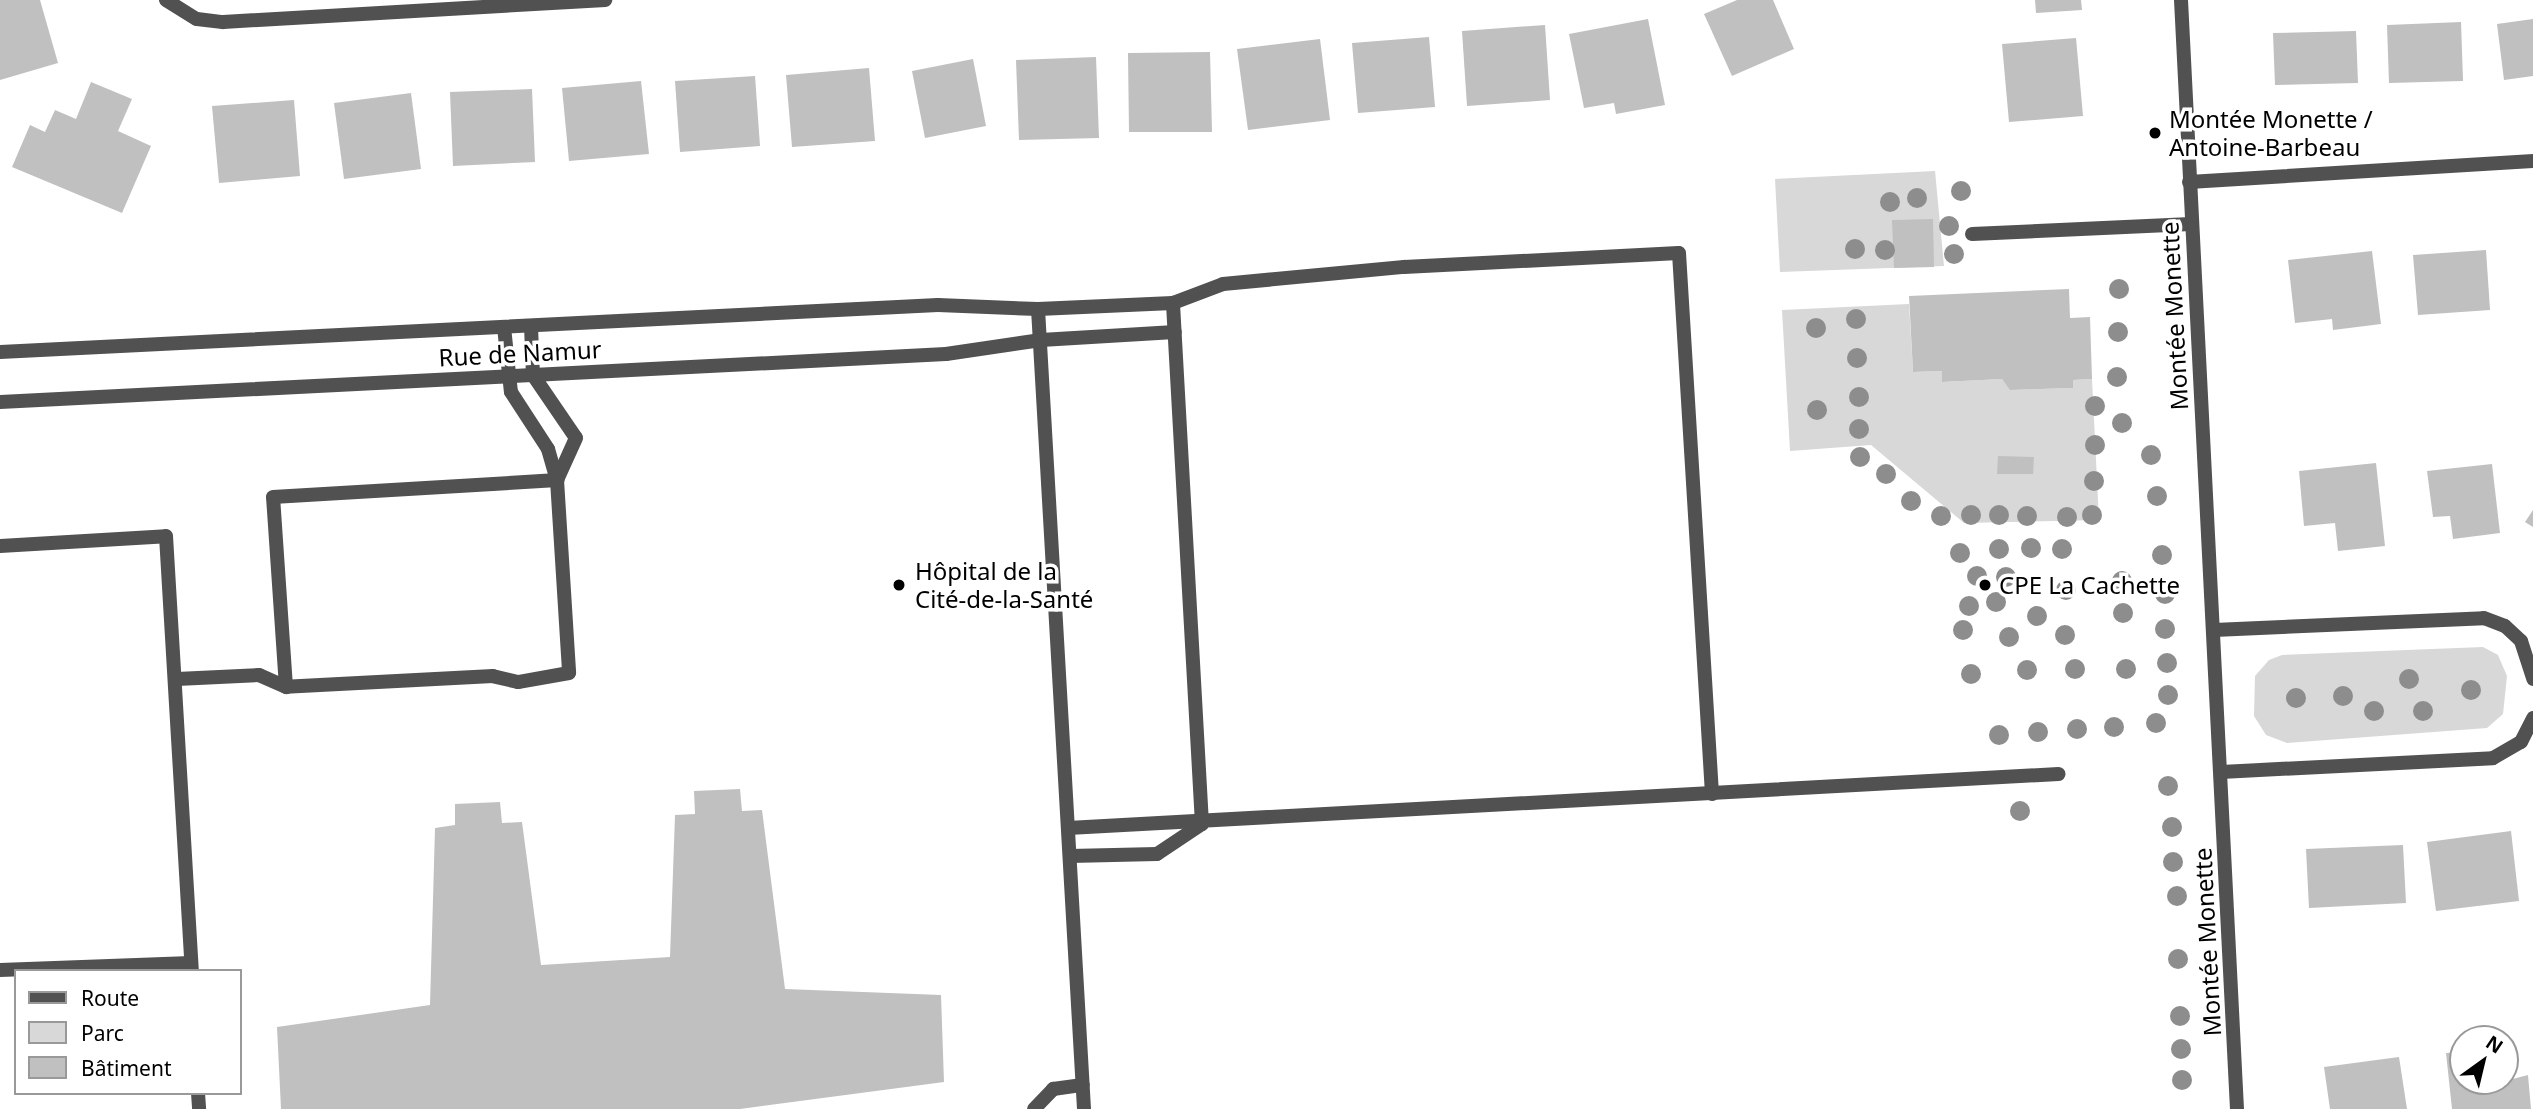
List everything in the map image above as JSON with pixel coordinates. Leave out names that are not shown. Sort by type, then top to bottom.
[{"type":"street","points":[[166,0],[197,19],[223,22],[605,0]]},
{"type":"street","name":"Montée Monette","points":[[2181,0],[2237,1109]]},
{"type":"street","points":[[2189,182],[2533,161]]},
{"type":"street","points":[[1972,234],[2191,224]]},
{"type":"street","name":"Rue de Namur","points":[[0,352],[938,305],[1038,309],[1173,303],[1223,284],[1404,267],[1679,253],[1712,794]]},
{"type":"street","points":[[1173,303],[1202,824]]},
{"type":"street","points":[[1038,309],[1084,1109]]},
{"type":"street","points":[[531,326],[533,375],[576,438],[557,481]]},
{"type":"street","points":[[177,679],[259,675],[286,687],[493,676],[518,682],[569,673],[557,481],[548,449],[516,403],[507,377],[504,327]]},
{"type":"street","name":"Rue de Namur","points":[[0,402],[946,354],[1041,340],[1175,332]]},
{"type":"street","points":[[286,687],[274,497],[557,481]]},
{"type":"street","points":[[0,546],[166,537],[177,679],[191,967],[64,969]]},
{"type":"street","points":[[2214,630],[2484,618],[2505,626],[2521,641],[2533,679]]},
{"type":"street","points":[[2221,772],[2493,758],[2521,742],[2533,718]]},
{"type":"street","points":[[1068,828],[1202,824],[2059,774]]},
{"type":"street","points":[[1070,856],[1157,854],[1202,824]]},
{"type":"street","points":[[1034,1109],[1052,1089],[1083,1085]]},
{"type":"green space","points":[[1935,171],[1944,266],[1780,272],[1775,179]]},
{"type":"green space","points":[[1909,304],[1913,372],[1942,371],[1942,382],[2002,379],[2011,390],[2073,388],[2073,380],[2092,379],[2099,520],[1964,523],[1871,445],[1790,451],[1782,310]]},
{"type":"green space","points":[[2483,647],[2498,655],[2507,676],[2503,714],[2487,728],[2287,743],[2266,735],[2254,716],[2255,676],[2269,660],[2282,655]]},
{"type":"building","points":[[0,0],[40,0],[58,63],[0,80]]},
{"type":"building","points":[[1737,0],[1773,0],[1794,49],[1732,76],[1704,14]]},
{"type":"building","points":[[2035,0],[2081,0],[2082,10],[2036,13]]},
{"type":"building","points":[[1648,19],[1665,105],[1616,114],[1614,103],[1584,108],[1569,34]]},
{"type":"building","points":[[2533,19],[2533,76],[2504,80],[2497,24]]},
{"type":"building","points":[[2461,22],[2463,81],[2389,83],[2387,25]]},
{"type":"building","points":[[1545,25],[1550,100],[1467,106],[1462,31]]},
{"type":"building","points":[[2356,31],[2358,83],[2275,85],[2273,33]]},
{"type":"building","points":[[1429,37],[1435,107],[1358,113],[1352,43]]},
{"type":"building","points":[[2076,38],[2083,116],[2009,122],[2002,44]]},
{"type":"building","points":[[1320,39],[1330,120],[1248,130],[1237,49]]},
{"type":"building","points":[[1210,52],[1212,132],[1129,132],[1128,53]]},
{"type":"building","points":[[1096,57],[1099,138],[1019,140],[1016,60]]},
{"type":"building","points":[[973,59],[986,126],[925,138],[912,71]]},
{"type":"building","points":[[869,68],[875,141],[792,147],[786,75]]},
{"type":"building","points":[[755,76],[760,146],[680,152],[675,81]]},
{"type":"building","points":[[641,81],[649,154],[569,161],[562,88]]},
{"type":"building","points":[[91,82],[132,99],[118,131],[151,146],[122,213],[12,167],[30,125],[45,132],[55,110],[76,119]]},
{"type":"building","points":[[532,89],[535,162],[453,166],[450,92]]},
{"type":"building","points":[[411,93],[421,169],[344,179],[334,103]]},
{"type":"building","points":[[294,100],[300,176],[219,183],[212,106]]},
{"type":"building","points":[[1933,219],[1934,267],[1894,268],[1892,220]]},
{"type":"building","points":[[2486,250],[2490,310],[2418,315],[2413,255]]},
{"type":"building","points":[[2372,251],[2381,324],[2333,330],[2332,319],[2295,323],[2288,260]]},
{"type":"building","points":[[2069,289],[2070,318],[2090,317],[2092,379],[2073,380],[2073,388],[2010,390],[2002,379],[1942,382],[1942,371],[1913,372],[1909,296]]},
{"type":"building","points":[[1998,456],[2034,457],[2033,474],[1997,474]]},
{"type":"building","points":[[2376,463],[2385,546],[2338,551],[2335,523],[2304,526],[2299,471]]},
{"type":"building","points":[[2492,464],[2500,533],[2453,539],[2450,516],[2433,517],[2427,471]]},
{"type":"building","points":[[2533,510],[2533,527],[2525,522]]},
{"type":"building","points":[[740,789],[742,811],[762,810],[785,989],[941,995],[944,1082],[740,1109],[281,1109],[277,1027],[430,1005],[435,828],[455,825],[455,804],[500,802],[502,823],[522,822],[541,965],[670,957],[675,815],[695,814],[694,791]]},
{"type":"building","points":[[2511,831],[2519,901],[2436,911],[2427,842]]},
{"type":"building","points":[[2403,845],[2406,903],[2309,908],[2306,849]]},
{"type":"building","points":[[2446,1053],[2449,1053],[2449,1081]]},
{"type":"building","points":[[2399,1057],[2407,1109],[2330,1109],[2324,1067]]},
{"type":"building","points":[[2528,1075],[2531,1109],[2452,1109],[2450,1095],[2519,1095],[2519,1077]]},
{"type":"place","name":"Montée Monette / Antoine-Barbeau","points":[[2155,133]]},
{"type":"place","name":"Hôpital de la Cité-de-la-Santé","points":[[899,585]]},
{"type":"place","name":"CPE La Cachette","points":[[1985,585]]}]
